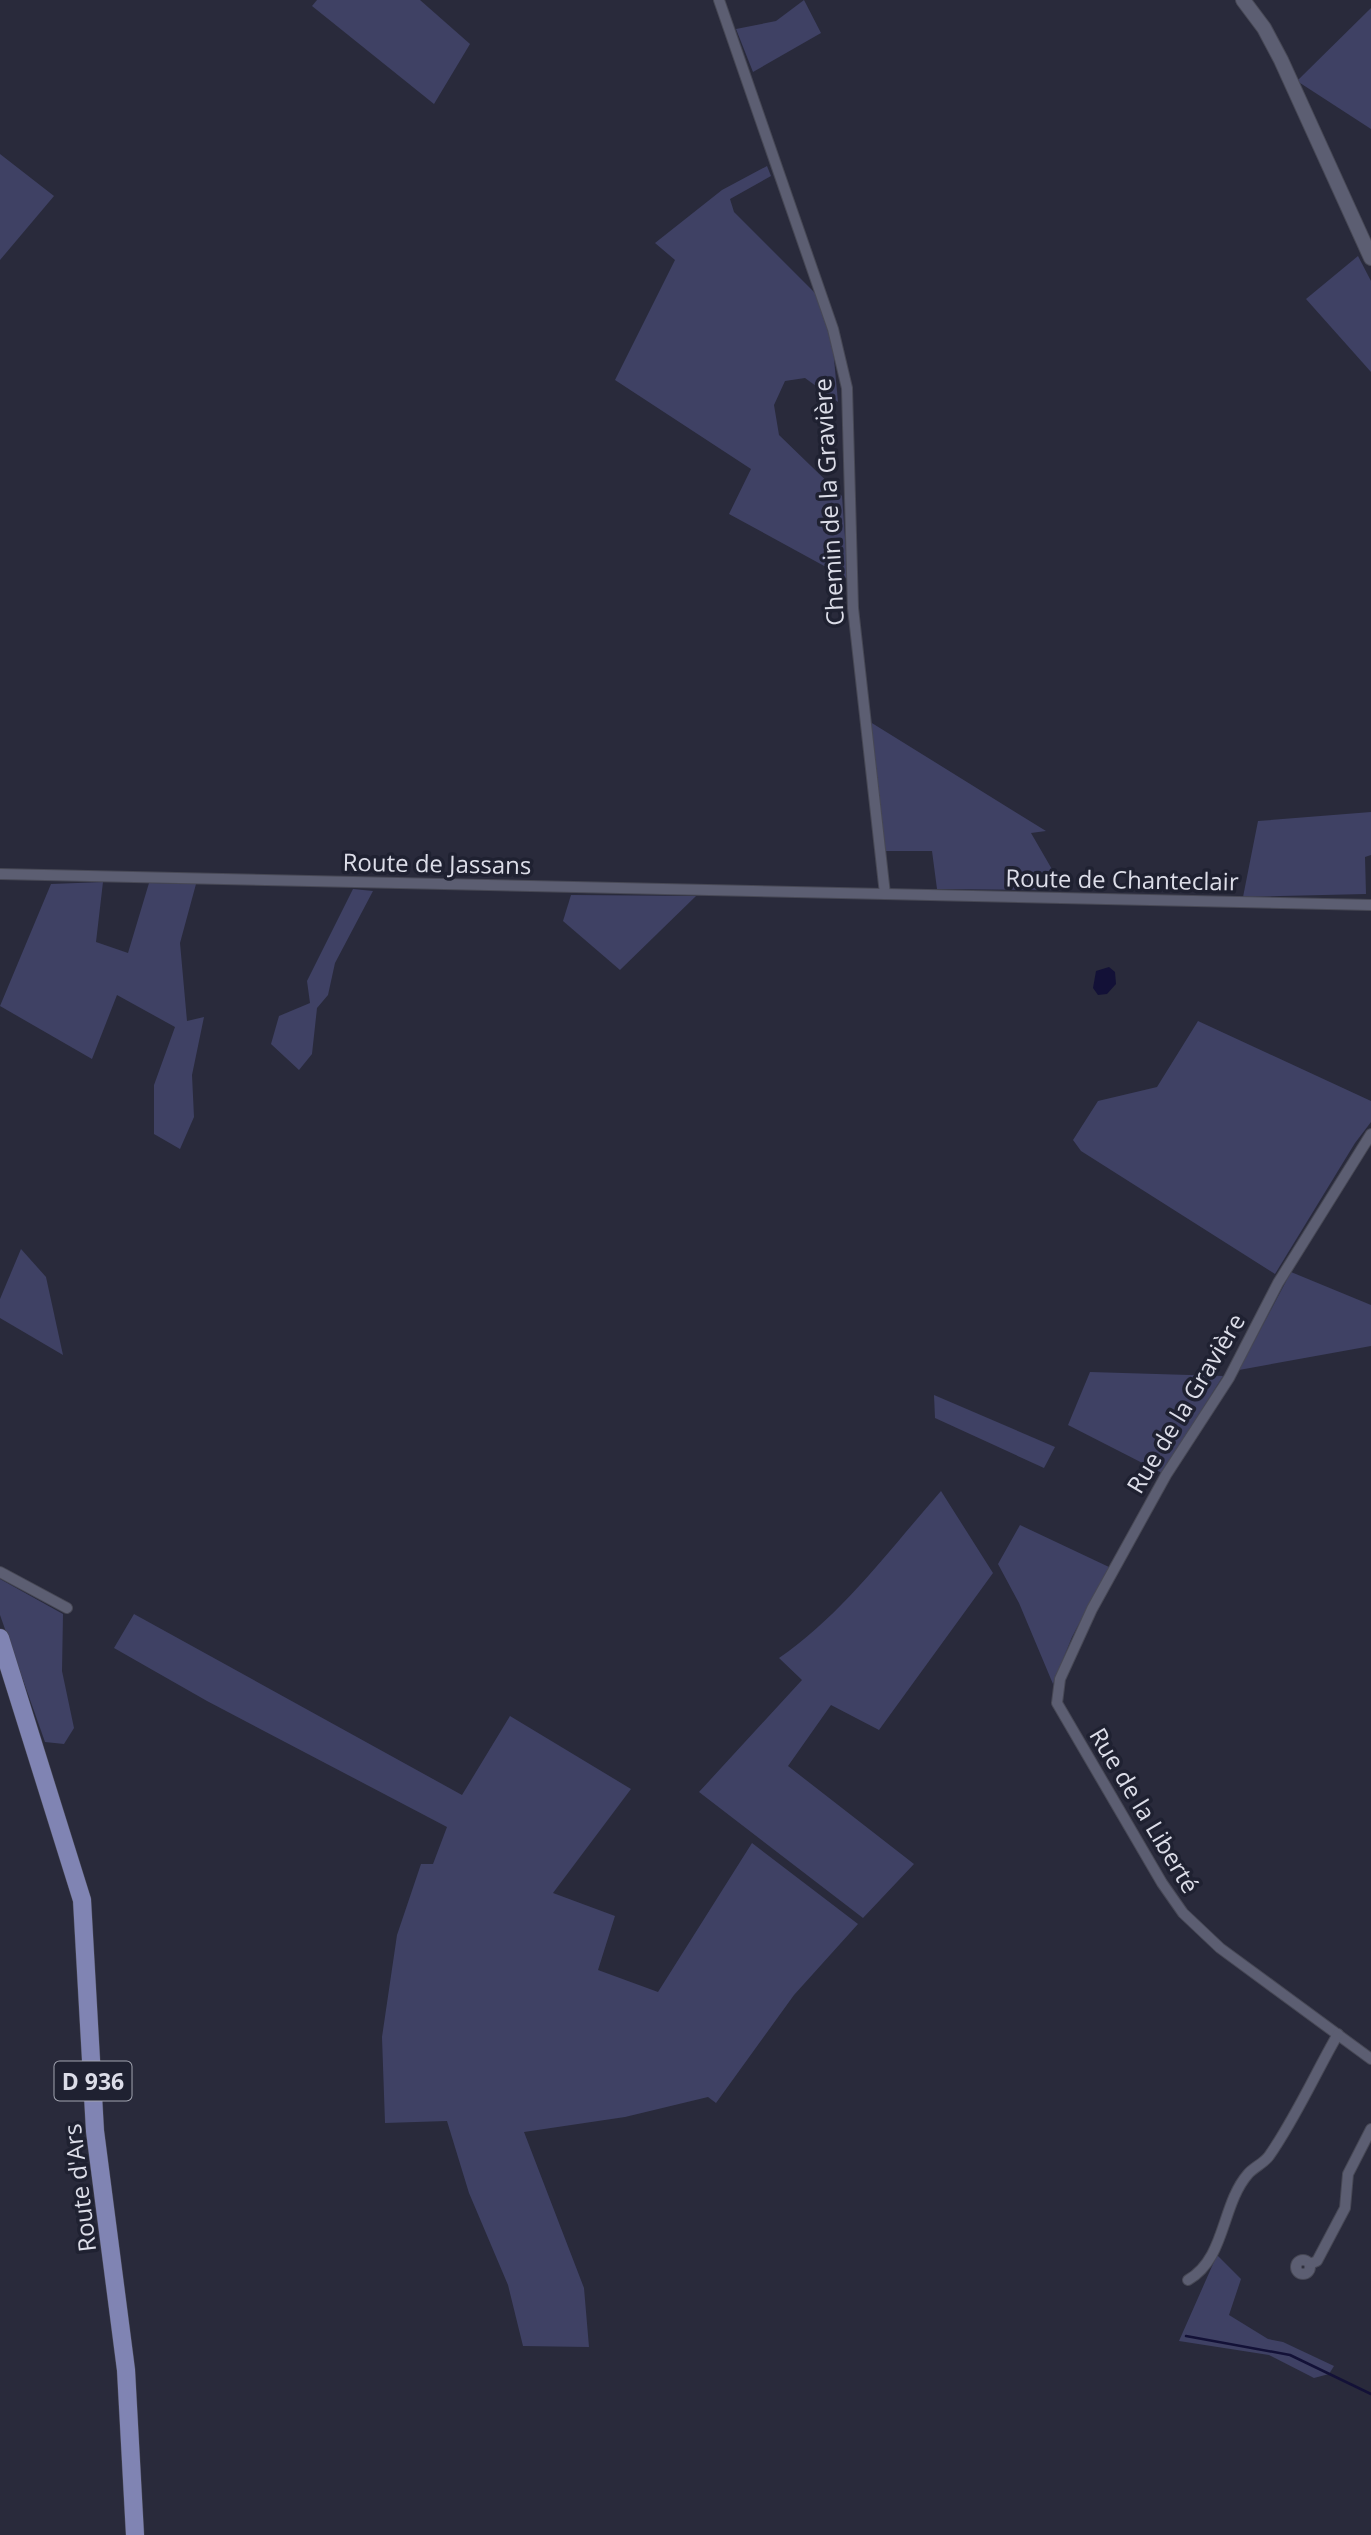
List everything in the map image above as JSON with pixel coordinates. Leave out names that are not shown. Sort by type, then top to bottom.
[{"type":"main road","name":"Route d'Ars","points":[[0,1638],[82,1900],[95,2131],[126,2370],[135,2535]]},
{"type":"street","name":"Chemin de la Gravière","points":[[719,0],[833,329],[847,388],[853,608],[885,894]]},
{"type":"street","points":[[1243,0],[1265,28],[1281,60],[1371,258]]},
{"type":"street","name":"Route de Jassans","points":[[0,874],[873,893]]},
{"type":"street","name":"Route de Chanteclair","points":[[873,893],[1371,905]]},
{"type":"street","name":"Rue de la Gravière","points":[[1057,1703],[1060,1679],[1092,1609],[1159,1488],[1229,1378],[1278,1283],[1371,1134]]},
{"type":"street","points":[[0,1572],[67,1608]]},
{"type":"street","name":"Rue de la Liberté","points":[[1057,1703],[1162,1883],[1183,1913],[1220,1948],[1371,2059]]},
{"type":"street","points":[[1188,2280],[1202,2269],[1214,2250],[1221,2237],[1224,2218],[1248,2174],[1268,2157],[1338,2034]]},
{"type":"street","points":[[1310,2264],[1317,2261],[1345,2208],[1348,2174],[1371,2129]]},
{"type":"shaded area","points":[[317,0],[420,0],[470,44],[434,104],[312,6]]},
{"type":"shaded area","points":[[804,0],[821,33],[753,72],[736,29],[776,21]]},
{"type":"shaded area","points":[[1371,8],[1371,129],[1297,81]]},
{"type":"shaded area","points":[[0,154],[54,196],[0,260]]},
{"type":"shaded area","points":[[767,166],[771,176],[730,199],[734,212],[817,295],[833,348],[838,402],[805,378],[785,381],[774,405],[779,435],[842,496],[848,579],[729,514],[751,469],[615,380],[675,260],[655,243],[722,190]]},
{"type":"shaded area","points":[[1358,256],[1371,281],[1371,372],[1306,299]]},
{"type":"shaded area","points":[[867,720],[1046,831],[1031,833],[1064,890],[937,889],[932,851],[884,851]]},
{"type":"shaded area","points":[[1371,812],[1371,855],[1365,857],[1366,894],[1243,897],[1258,821]]},
{"type":"shaded area","points":[[103,882],[96,942],[128,953],[149,883],[196,884],[180,943],[187,1021],[204,1017],[192,1075],[194,1117],[180,1149],[154,1134],[154,1085],[175,1027],[117,995],[92,1059],[0,1006],[51,884]]},
{"type":"shaded area","points":[[353,889],[373,891],[335,963],[328,995],[317,1008],[312,1054],[299,1070],[271,1044],[279,1016],[310,1003],[307,981]]},
{"type":"shaded area","points":[[571,895],[696,896],[620,970],[563,921]]},
{"type":"shaded area","points":[[1109,967],[1115,972],[1116,984],[1107,994],[1098,995],[1093,988],[1096,971]]},
{"type":"shaded area","points":[[1198,1021],[1371,1101],[1371,1122],[1355,1143],[1275,1274],[1081,1151],[1073,1140],[1098,1101],[1157,1087]]},
{"type":"shaded area","points":[[21,1249],[46,1277],[63,1355],[0,1318],[0,1299]]},
{"type":"shaded area","points":[[1291,1272],[1371,1305],[1371,1346],[1239,1370]]},
{"type":"shaded area","points":[[1090,1372],[1223,1376],[1162,1473],[1068,1425]]},
{"type":"shaded area","points":[[934,1395],[1055,1447],[1044,1468],[935,1418]]},
{"type":"shaded area","points":[[941,1491],[993,1573],[879,1730],[831,1705],[788,1766],[914,1864],[863,1918],[699,1792],[802,1680],[779,1658],[802,1641],[845,1601]]},
{"type":"shaded area","points":[[1020,1525],[1109,1567],[1072,1637],[1053,1684],[1019,1603],[998,1564]]},
{"type":"shaded area","points":[[0,1579],[63,1614],[62,1671],[74,1728],[64,1744],[45,1742],[0,1615]]},
{"type":"shaded area","points":[[134,1614],[462,1795],[510,1716],[631,1789],[553,1893],[615,1916],[598,1970],[658,1992],[752,1843],[858,1924],[794,1995],[716,2103],[708,2097],[625,2117],[524,2132],[584,2288],[589,2347],[523,2346],[508,2285],[469,2193],[447,2121],[385,2123],[382,2037],[397,1935],[421,1864],[433,1864],[447,1827],[207,1701],[114,1648]]},
{"type":"shaded area","points":[[1217,2255],[1241,2279],[1229,2315],[1268,2339],[1283,2342],[1334,2366],[1329,2374],[1314,2378],[1269,2355],[1179,2341]]},
{"type":"waterway","points":[[1186,2336],[1290,2355],[1371,2394]]}]
